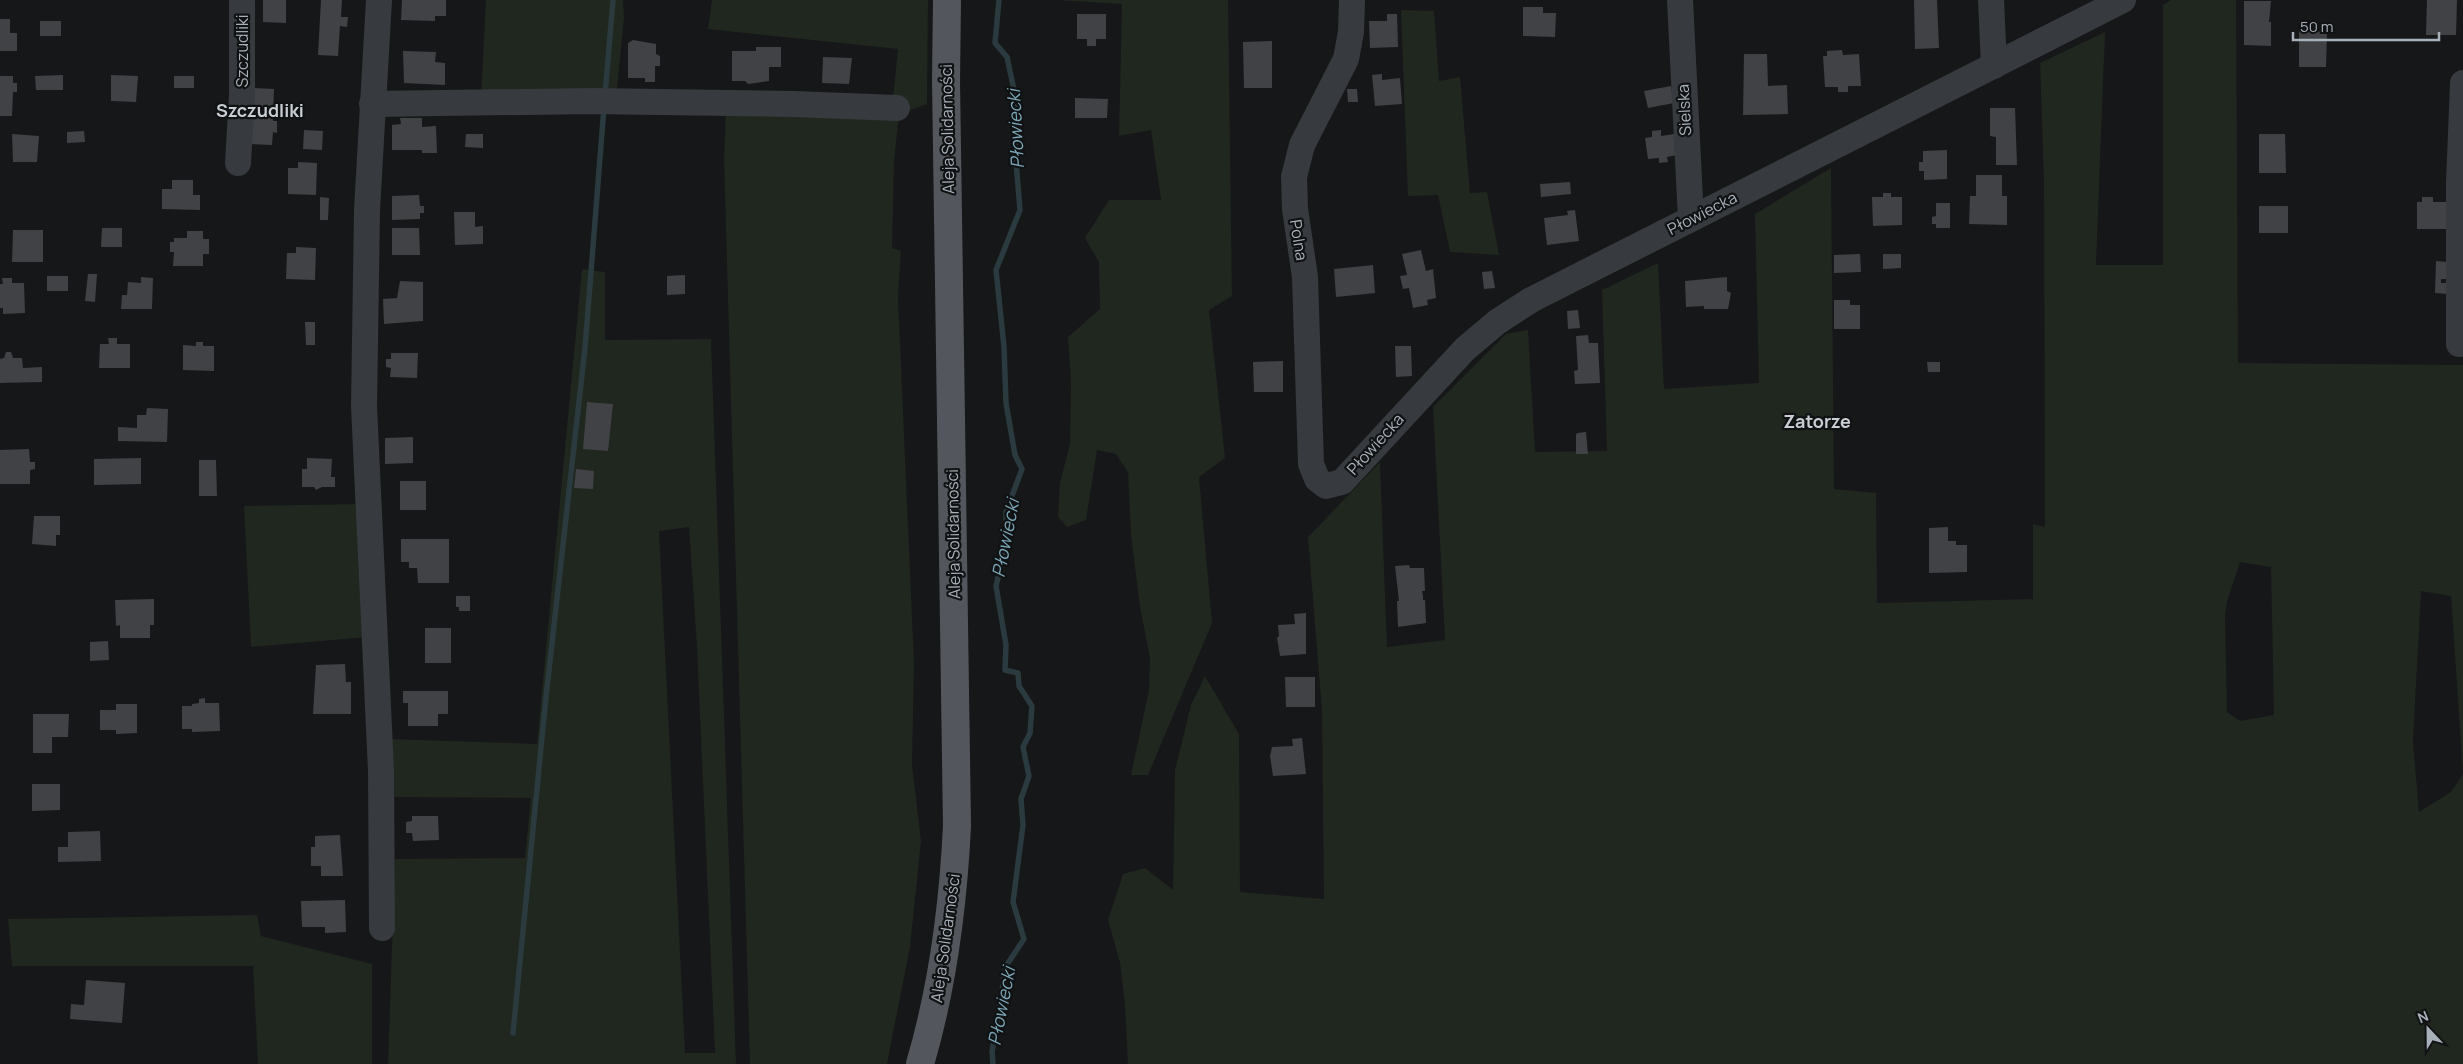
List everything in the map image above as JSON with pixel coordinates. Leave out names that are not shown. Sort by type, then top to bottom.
[{"type":"main road","name":"Aleja Solidarności","points":[[920,1064],[934,1017],[946,956],[954,893],[957,826],[946,81],[947,0]]},
{"type":"street","name":"Szczudliki","points":[[238,163],[242,94],[242,0]]},
{"type":"street","points":[[379,0],[372,104],[365,290],[364,406],[381,771],[382,928]]},
{"type":"street","name":"Polna","points":[[1326,486],[1317,479],[1311,464],[1305,277],[1295,209],[1294,178],[1302,145],[1346,59],[1351,32],[1352,0]]},
{"type":"street","name":"Sielska","points":[[1680,0],[1691,220]]},
{"type":"street","points":[[1991,0],[1994,66]]},
{"type":"street","name":"Płowiecka","points":[[1326,486],[1342,482],[1464,349],[1497,322],[1531,300],[2123,0]]},
{"type":"street","points":[[2459,344],[2459,183],[2463,83]]},
{"type":"street","points":[[372,104],[592,101],[794,104],[897,108]]},
{"type":"shaded area","points":[[486,0],[623,0],[624,17],[616,98],[481,98]]},
{"type":"shaded area","points":[[712,0],[928,0],[927,104],[899,114],[894,161],[892,248],[901,251],[898,297],[914,663],[912,765],[921,841],[910,947],[887,1064],[750,1064],[724,159],[726,110],[893,98],[898,49],[708,29]]},
{"type":"shaded area","points":[[1057,0],[1228,0],[1232,296],[1209,310],[1225,458],[1199,477],[1212,623],[1148,775],[1131,775],[1149,690],[1150,658],[1140,607],[1131,535],[1128,472],[1116,454],[1097,450],[1086,520],[1067,527],[1058,517],[1060,482],[1070,444],[1071,382],[1068,337],[1100,309],[1099,262],[1085,238],[1109,200],[1161,200],[1151,130],[1119,136],[1122,4]]},
{"type":"shaded area","points":[[2171,0],[2236,0],[2238,363],[2463,365],[2463,774],[2463,1064],[1128,1064],[1125,1004],[1120,963],[1108,920],[1123,874],[1145,868],[1173,890],[1175,770],[1191,705],[1205,676],[1239,734],[1240,892],[1324,899],[1322,711],[1308,537],[1380,462],[1387,647],[1445,640],[1433,407],[1506,334],[1528,330],[1535,452],[1607,451],[1602,290],[1658,263],[1664,389],[1759,383],[1755,214],[1831,168],[1834,489],[1876,493],[1877,603],[2033,599],[2033,524],[2045,527],[2044,181],[2040,63],[2105,32],[2096,265],[2163,265],[2163,5]],"holes":[[[2240,562],[2271,567],[2274,715],[2240,721],[2227,712],[2225,616],[2227,601]],[[2421,591],[2451,596],[2463,774],[2451,792],[2419,812],[2413,741]]]},
{"type":"shaded area","points":[[1401,10],[1434,11],[1439,81],[1460,77],[1470,193],[1487,192],[1499,255],[1450,252],[1438,195],[1408,196]]},
{"type":"shaded area","points":[[582,269],[605,272],[605,340],[711,339],[736,1064],[388,1064],[395,859],[525,858],[531,798],[390,797],[388,739],[537,744]],"holes":[[[689,527],[697,647],[715,1053],[685,1053],[659,531]]]},
{"type":"shaded area","points":[[362,504],[367,637],[251,647],[244,506]]},
{"type":"shaded area","points":[[257,915],[261,936],[372,964],[372,1064],[258,1064],[253,966],[12,966],[8,919]]},
{"type":"building","points":[[263,0],[286,0],[286,23],[263,22]]},
{"type":"building","points":[[321,0],[342,0],[341,17],[348,17],[347,27],[340,26],[338,56],[318,55]]},
{"type":"building","points":[[402,0],[446,0],[446,16],[435,16],[435,21],[401,20]]},
{"type":"building","points":[[1914,0],[1937,0],[1939,48],[1915,49]]},
{"type":"building","points":[[2427,0],[2457,0],[2456,35],[2426,35]]},
{"type":"building","points":[[2244,1],[2271,1],[2269,22],[2271,22],[2271,46],[2244,45]]},
{"type":"building","points":[[1523,7],[1543,7],[1543,13],[1556,13],[1555,37],[1523,36]]},
{"type":"building","points":[[1077,14],[1106,14],[1106,39],[1096,39],[1096,46],[1087,46],[1087,39],[1077,39]]},
{"type":"building","points":[[1387,14],[1397,14],[1398,47],[1370,48],[1369,21],[1387,21]]},
{"type":"building","points":[[0,19],[10,19],[10,33],[17,33],[17,51],[0,51]]},
{"type":"building","points":[[40,21],[61,21],[61,36],[40,36]]},
{"type":"building","points":[[2299,31],[2327,32],[2326,67],[2299,67]]},
{"type":"building","points":[[633,40],[656,44],[656,54],[660,56],[660,66],[655,66],[655,82],[645,82],[645,78],[628,78],[628,43]]},
{"type":"building","points":[[1272,41],[1272,88],[1244,88],[1243,42]]},
{"type":"building","points":[[756,47],[781,47],[781,67],[769,67],[769,81],[748,84],[745,81],[732,81],[732,51],[756,51]]},
{"type":"building","points":[[1842,50],[1843,55],[1859,54],[1861,86],[1848,86],[1848,92],[1838,92],[1838,87],[1825,87],[1823,56],[1827,56],[1827,51]]},
{"type":"building","points":[[403,51],[436,52],[435,62],[445,63],[445,85],[404,83]]},
{"type":"building","points":[[1744,54],[1767,54],[1768,86],[1787,85],[1788,114],[1743,115]]},
{"type":"building","points":[[823,57],[852,58],[849,84],[822,83]]},
{"type":"building","points":[[1382,74],[1382,80],[1400,78],[1402,104],[1375,106],[1372,75]]},
{"type":"building","points":[[63,75],[63,90],[36,90],[35,76]]},
{"type":"building","points":[[111,75],[138,76],[136,102],[111,101]]},
{"type":"building","points":[[0,76],[13,76],[13,83],[17,83],[17,92],[13,92],[12,116],[0,116]]},
{"type":"building","points":[[174,76],[194,76],[194,88],[174,88]]},
{"type":"building","points":[[1671,86],[1674,103],[1648,108],[1644,91]]},
{"type":"building","points":[[253,88],[274,89],[273,121],[277,121],[277,133],[273,132],[272,145],[251,144]]},
{"type":"building","points":[[1347,89],[1357,89],[1358,102],[1348,102]]},
{"type":"building","points":[[1075,98],[1108,99],[1107,118],[1075,118]]},
{"type":"building","points":[[1990,108],[2015,108],[2017,165],[1996,165],[1996,137],[1990,136]]},
{"type":"building","points":[[400,118],[422,118],[422,127],[436,126],[437,153],[422,153],[422,150],[392,150],[392,125],[401,124]]},
{"type":"building","points":[[304,130],[323,131],[322,150],[303,149]]},
{"type":"building","points":[[1661,130],[1661,136],[1674,134],[1677,155],[1667,157],[1668,162],[1659,163],[1659,158],[1648,159],[1645,138],[1652,137],[1652,131]]},
{"type":"building","points":[[84,131],[85,142],[67,143],[67,132]]},
{"type":"building","points":[[12,134],[39,136],[37,162],[13,162]]},
{"type":"building","points":[[466,134],[483,134],[483,148],[465,147]]},
{"type":"building","points":[[2259,134],[2285,134],[2286,173],[2259,173]]},
{"type":"building","points":[[1947,150],[1947,179],[1924,180],[1924,171],[1919,171],[1919,162],[1923,162],[1923,151]]},
{"type":"building","points":[[298,162],[317,163],[316,195],[288,194],[288,168],[298,168]]},
{"type":"building","points":[[1976,175],[2002,175],[2002,196],[2007,196],[2007,225],[1969,224],[1970,196],[1976,196]]},
{"type":"building","points":[[172,180],[193,180],[193,195],[200,195],[200,210],[162,209],[162,189],[172,189]]},
{"type":"building","points":[[1570,182],[1571,194],[1541,197],[1540,184]]},
{"type":"building","points":[[1883,193],[1891,193],[1891,197],[1902,197],[1902,225],[1873,226],[1872,197],[1883,197]]},
{"type":"building","points":[[419,195],[420,206],[424,206],[424,213],[420,213],[420,219],[392,220],[392,196]]},
{"type":"building","points":[[320,197],[329,198],[328,220],[320,220]]},
{"type":"building","points":[[2422,197],[2433,197],[2433,202],[2446,202],[2446,229],[2417,229],[2417,202],[2422,202]]},
{"type":"building","points":[[1936,203],[1950,203],[1950,228],[1936,228],[1936,224],[1932,224],[1932,217],[1936,216]]},
{"type":"building","points":[[2259,206],[2288,206],[2288,233],[2259,233]]},
{"type":"building","points":[[1575,210],[1579,241],[1547,245],[1544,218],[1568,215],[1567,211]]},
{"type":"building","points":[[454,212],[475,212],[475,227],[483,226],[483,244],[455,245]]},
{"type":"building","points":[[102,228],[122,228],[122,247],[101,247]]},
{"type":"building","points":[[392,228],[419,228],[420,255],[392,255]]},
{"type":"building","points":[[13,230],[43,230],[43,262],[12,262]]},
{"type":"building","points":[[187,231],[203,231],[203,239],[209,239],[209,254],[203,254],[203,266],[173,266],[174,252],[170,252],[170,242],[174,242],[174,238],[187,238]]},
{"type":"building","points":[[296,247],[316,248],[315,280],[286,279],[287,253],[296,253]]},
{"type":"building","points":[[1421,250],[1426,271],[1433,269],[1436,298],[1427,300],[1428,305],[1413,308],[1409,288],[1403,289],[1400,276],[1407,275],[1402,254]]},
{"type":"building","points":[[1860,254],[1861,272],[1834,273],[1834,255]]},
{"type":"building","points":[[1883,254],[1901,254],[1901,268],[1883,269]]},
{"type":"building","points":[[2436,261],[2448,262],[2448,279],[2441,279],[2441,283],[2449,283],[2449,294],[2435,293]]},
{"type":"building","points":[[1373,265],[1375,293],[1336,297],[1334,269]]},
{"type":"building","points":[[1492,271],[1495,288],[1484,289],[1482,272]]},
{"type":"building","points":[[88,274],[97,274],[95,302],[85,301]]},
{"type":"building","points":[[685,275],[685,294],[667,295],[667,276]]},
{"type":"building","points":[[47,276],[68,276],[68,291],[47,291]]},
{"type":"building","points":[[141,277],[153,278],[152,309],[121,309],[122,295],[127,295],[128,282],[141,283]]},
{"type":"building","points":[[1727,277],[1727,291],[1731,293],[1728,309],[1704,309],[1704,306],[1686,307],[1685,281]]},
{"type":"building","points":[[2,278],[12,278],[12,283],[24,283],[25,313],[3,314],[3,308],[0,308],[0,284],[3,284]]},
{"type":"building","points":[[400,281],[423,282],[423,321],[384,324],[383,299],[397,298]]},
{"type":"building","points":[[1834,300],[1850,300],[1850,305],[1860,305],[1860,329],[1834,329]]},
{"type":"building","points":[[1578,310],[1580,328],[1568,329],[1567,311]]},
{"type":"building","points":[[305,322],[315,322],[315,345],[306,345]]},
{"type":"building","points":[[1588,335],[1589,343],[1598,343],[1600,383],[1575,384],[1574,371],[1578,370],[1576,336]]},
{"type":"building","points":[[108,338],[117,338],[117,344],[130,344],[130,368],[99,368],[100,344],[109,344]]},
{"type":"building","points":[[196,342],[203,342],[203,346],[214,346],[214,371],[183,370],[183,345],[196,346]]},
{"type":"building","points":[[1395,346],[1411,346],[1412,376],[1396,377]]},
{"type":"building","points":[[6,352],[11,352],[13,358],[22,358],[23,368],[42,367],[42,382],[0,383],[0,359],[4,358]]},
{"type":"building","points":[[391,353],[418,353],[417,378],[390,377],[391,368],[386,367],[386,359],[391,359]]},
{"type":"building","points":[[1283,361],[1283,392],[1254,392],[1253,362]]},
{"type":"building","points":[[1927,362],[1940,362],[1940,372],[1928,372]]},
{"type":"building","points":[[587,402],[613,404],[608,451],[583,449]]},
{"type":"building","points":[[147,408],[168,409],[167,442],[118,441],[118,427],[137,428],[137,415],[146,415]]},
{"type":"building","points":[[1586,432],[1588,454],[1576,454],[1576,435],[1577,433]]},
{"type":"building","points":[[413,437],[413,463],[385,464],[385,438]]},
{"type":"building","points":[[29,449],[30,462],[35,462],[35,469],[30,470],[30,484],[0,484],[0,450]]},
{"type":"building","points":[[141,458],[141,484],[94,485],[94,459]]},
{"type":"building","points":[[307,458],[332,459],[331,477],[335,477],[335,487],[322,487],[316,490],[314,487],[302,487],[302,469],[307,469]]},
{"type":"building","points":[[199,460],[216,460],[217,496],[199,496]]},
{"type":"building","points":[[576,469],[594,471],[593,489],[574,488]]},
{"type":"building","points":[[400,481],[426,481],[426,510],[400,510]]},
{"type":"building","points":[[34,516],[60,516],[60,535],[56,535],[56,546],[32,544]]},
{"type":"building","points":[[1948,527],[1948,541],[1956,541],[1956,545],[1967,545],[1967,572],[1929,573],[1929,528]]},
{"type":"building","points":[[401,539],[449,539],[449,583],[418,583],[417,568],[409,568],[409,562],[401,562]]},
{"type":"building","points":[[1409,565],[1410,568],[1424,568],[1425,591],[1422,591],[1423,600],[1425,600],[1426,623],[1398,627],[1397,601],[1399,601],[1395,566]]},
{"type":"building","points":[[456,596],[470,596],[470,611],[459,611],[459,607],[456,607]]},
{"type":"building","points":[[154,599],[154,625],[150,625],[150,638],[120,638],[120,625],[116,626],[115,600]]},
{"type":"building","points":[[1306,613],[1306,654],[1280,656],[1277,638],[1279,636],[1278,625],[1295,624],[1294,614]]},
{"type":"building","points":[[425,628],[451,628],[451,663],[425,663]]},
{"type":"building","points":[[108,641],[109,660],[90,661],[90,642]]},
{"type":"building","points":[[345,664],[346,682],[351,682],[351,714],[313,714],[316,665]]},
{"type":"building","points":[[1285,677],[1315,677],[1315,707],[1286,707]]},
{"type":"building","points":[[403,691],[448,691],[448,714],[438,714],[438,726],[408,726],[408,703],[403,703]]},
{"type":"building","points":[[205,698],[205,703],[219,703],[220,731],[192,732],[192,729],[182,729],[182,706],[192,706],[192,704],[199,703],[199,699]]},
{"type":"building","points":[[116,704],[137,704],[137,733],[116,734],[116,730],[100,730],[100,710],[116,710]]},
{"type":"building","points":[[33,714],[69,714],[68,737],[52,737],[52,753],[33,753]]},
{"type":"building","points":[[1302,738],[1306,774],[1273,776],[1270,756],[1272,747],[1293,746],[1292,739]]},
{"type":"building","points":[[32,784],[60,784],[60,810],[32,811]]},
{"type":"building","points":[[412,816],[438,816],[439,840],[413,841],[412,833],[406,833],[406,822],[412,821]]},
{"type":"building","points":[[100,831],[101,861],[58,862],[58,847],[68,847],[68,832]]},
{"type":"building","points":[[340,835],[343,876],[321,876],[321,866],[311,866],[311,847],[315,847],[315,836]]},
{"type":"building","points":[[345,900],[346,932],[325,933],[325,927],[302,927],[301,901]]},
{"type":"building","points":[[86,980],[125,983],[122,1023],[70,1019],[71,1004],[84,1005]]},
{"type":"waterway","points":[[605,95],[613,0]]},
{"type":"waterway","name":"Płowiecki","points":[[993,1064],[992,1052],[1006,966],[1024,939],[1013,902],[1023,825],[1021,799],[1029,776],[1023,747],[1030,733],[1032,706],[1019,686],[1018,673],[1005,670],[1006,645],[996,586],[1006,544],[1006,512],[1022,469],[1015,455],[1006,403],[1004,347],[996,270],[1020,210],[1015,149],[1017,104],[1007,57],[995,43],[999,0]]},
{"type":"waterway","points":[[513,1033],[546,697],[585,348],[604,107]]},
{"type":"district","name":"Szczudliki","points":[[260,110]]},
{"type":"district","name":"Zatorze","points":[[1817,421]]}]
